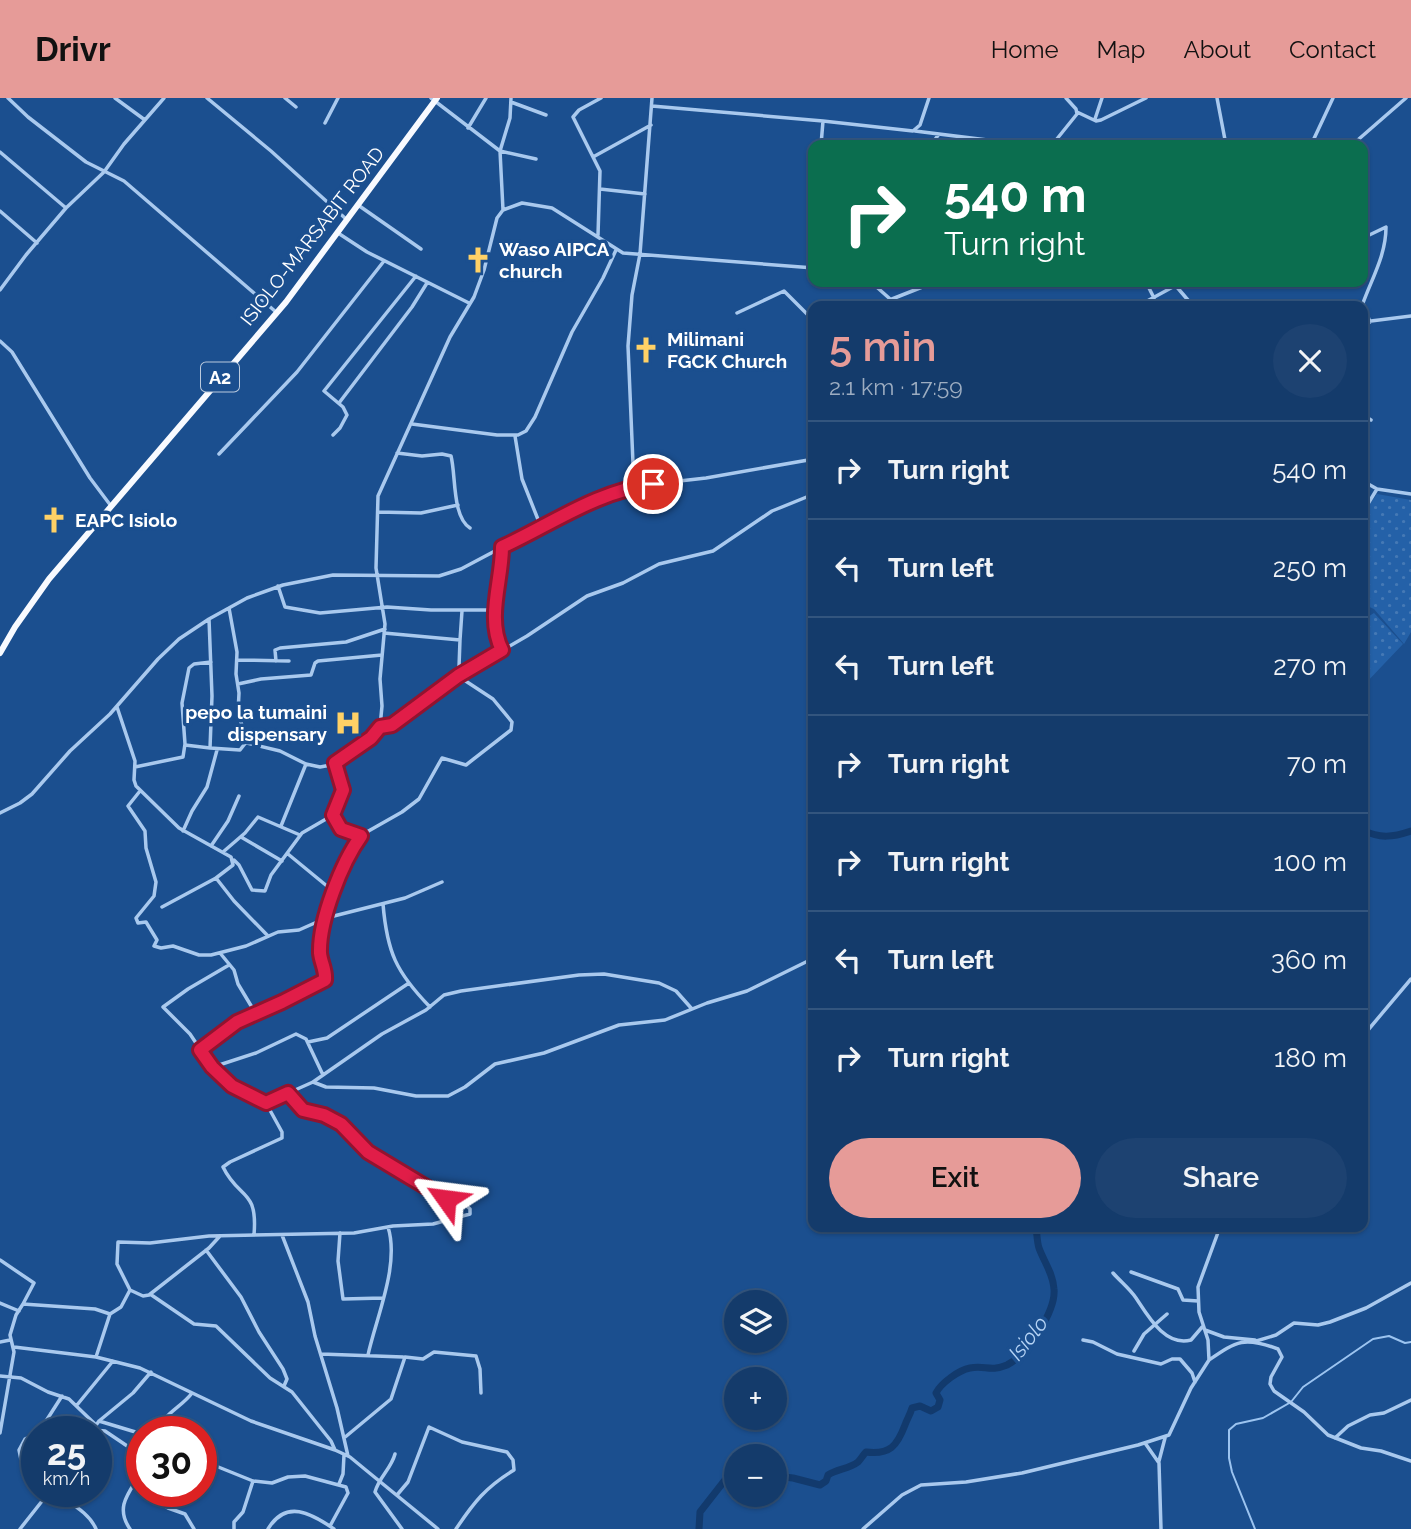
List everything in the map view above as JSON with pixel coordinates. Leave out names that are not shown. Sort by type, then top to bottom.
[{"type":"highway","name":"ISIOLO-MARSABIT ROAD","points":[[0,653],[31,602],[276,312],[338,233],[434,99]]},
{"type":"street","points":[[8,98],[86,162],[124,181],[276,312]]},
{"type":"street","points":[[116,98],[145,120]]},
{"type":"street","points":[[0,290],[66,208],[104,172],[164,98]]},
{"type":"street","points":[[285,98],[296,107]]},
{"type":"street","points":[[325,123],[338,98]]},
{"type":"street","points":[[468,128],[486,98]]},
{"type":"street","points":[[634,487],[628,346],[632,295],[640,254],[652,98]]},
{"type":"street","points":[[913,131],[920,125],[929,98]]},
{"type":"street","points":[[1066,98],[1077,112],[1095,120],[1101,120],[1146,98]]},
{"type":"street","points":[[1095,120],[1102,98]]},
{"type":"street","points":[[1217,98],[1225,140]]},
{"type":"street","points":[[1313,140],[1333,98]]},
{"type":"street","points":[[1358,140],[1406,98]]},
{"type":"street","points":[[209,99],[347,220]]},
{"type":"street","points":[[434,99],[500,151],[536,159]]},
{"type":"street","points":[[597,99],[573,117],[600,171],[598,236]]},
{"type":"street","points":[[247,743],[280,751],[318,768],[335,763],[371,738],[380,727],[384,631],[376,575],[381,487],[412,424],[430,378],[482,278],[496,223],[503,210],[500,151],[510,118],[511,100],[546,115]]},
{"type":"street","points":[[652,106],[835,120],[987,140]]},
{"type":"street","points":[[1056,140],[1077,112]]},
{"type":"street","points":[[821,140],[823,121]]},
{"type":"street","points":[[593,157],[651,125]]},
{"type":"street","points":[[935,140],[939,134]]},
{"type":"street","points":[[0,152],[66,208]]},
{"type":"street","points":[[600,189],[645,194]]},
{"type":"street","points":[[503,210],[519,203],[542,205],[561,212],[616,250],[808,268]]},
{"type":"street","points":[[358,205],[421,249]]},
{"type":"street","points":[[0,211],[37,243]]},
{"type":"street","points":[[0,221],[6,216]]},
{"type":"street","points":[[1364,301],[1373,284],[1382,255],[1386,227],[1368,236]]},
{"type":"street","points":[[338,233],[384,261],[469,303]]},
{"type":"street","points":[[412,424],[515,436],[526,431],[533,422],[572,332],[616,250]]},
{"type":"street","points":[[219,454],[297,372],[384,261]]},
{"type":"street","points":[[333,435],[347,417],[339,403],[324,391],[416,276]]},
{"type":"street","points":[[339,403],[427,283]]},
{"type":"street","points":[[877,287],[892,299],[922,287]]},
{"type":"street","points":[[1148,287],[1154,298]]},
{"type":"street","points":[[1148,301],[1174,287]]},
{"type":"street","points":[[1177,287],[1189,301]]},
{"type":"street","points":[[737,313],[784,291],[808,315]]},
{"type":"street","points":[[1368,317],[1370,322],[1411,316]]},
{"type":"street","points":[[0,341],[12,352],[90,478],[111,506]]},
{"type":"street","points":[[515,436],[522,479],[541,527]]},
{"type":"street","points":[[397,453],[450,455],[458,505],[464,524],[470,528]]},
{"type":"street","points":[[0,813],[32,794],[78,742],[117,707],[164,653],[209,619],[247,598],[278,586],[333,575],[439,576],[461,569],[594,500],[634,487],[706,478],[808,460]]},
{"type":"street","points":[[1368,484],[1377,489],[1411,494]]},
{"type":"street","points":[[1368,504],[1377,489]]},
{"type":"street","points":[[380,727],[392,725],[459,675],[587,596],[620,584],[659,564],[713,551],[772,511],[808,496]]},
{"type":"street","points":[[378,512],[421,513],[458,505]]},
{"type":"street","points":[[502,547],[495,610],[497,634],[502,650]]},
{"type":"street","points":[[278,586],[284,606],[323,613],[382,607],[495,610]]},
{"type":"street","points":[[229,608],[237,660],[238,717],[247,743]]},
{"type":"street","points":[[459,675],[462,611]]},
{"type":"street","points":[[209,619],[212,696],[210,748]]},
{"type":"street","points":[[276,661],[275,650],[280,648],[346,642],[384,631],[460,640]]},
{"type":"street","points":[[238,684],[261,679],[311,675],[318,661],[382,655]]},
{"type":"street","points":[[237,660],[289,661]]},
{"type":"street","points":[[135,767],[182,759],[185,755],[181,709],[189,668],[194,664],[211,662]]},
{"type":"street","points":[[200,1050],[232,1025],[325,980],[320,955],[326,918],[341,870],[361,836],[416,801],[440,759],[466,765],[511,730],[512,722],[498,704],[459,675]]},
{"type":"street","points":[[117,707],[135,767],[134,780],[141,791],[183,831],[234,860],[251,889],[258,892],[267,890],[270,877],[300,835],[333,815],[343,790],[335,763]]},
{"type":"street","points":[[185,745],[240,750],[247,743]]},
{"type":"street","points":[[183,831],[207,787],[218,750]]},
{"type":"street","points":[[281,827],[306,764]]},
{"type":"street","points":[[141,791],[128,806],[145,832],[146,848],[156,883],[154,896],[136,919],[138,923],[149,925],[156,937],[154,946],[176,946],[204,955],[220,953],[282,931],[299,930],[326,918],[405,898],[442,882]]},
{"type":"street","points":[[211,846],[228,821],[239,796]]},
{"type":"street","points":[[333,815],[341,829],[361,836]]},
{"type":"street","points":[[223,852],[241,837],[258,817],[300,835]]},
{"type":"street","points":[[241,837],[282,861]]},
{"type":"street","points":[[288,854],[333,891]]},
{"type":"street","points":[[162,907],[216,878],[233,865],[234,860]]},
{"type":"street","points":[[216,878],[268,936]]},
{"type":"street","points":[[383,903],[390,950],[395,963],[430,1007]]},
{"type":"street","points":[[220,953],[235,972],[238,984],[256,1014]]},
{"type":"street","points":[[313,1082],[326,1087],[374,1087],[416,1096],[448,1096],[465,1087],[495,1064],[544,1053],[612,1027],[665,1020],[747,991],[808,961]]},
{"type":"street","points":[[229,965],[163,1007],[190,1034],[212,1067],[235,1088],[266,1103],[282,1132],[282,1138],[230,1161],[223,1167],[251,1199],[254,1235]]},
{"type":"street","points":[[266,1103],[313,1082],[382,1034],[430,1007],[444,995],[461,991],[593,974],[631,977],[659,983],[676,991],[692,1009]]},
{"type":"street","points":[[1368,1030],[1411,979]]},
{"type":"street","points":[[308,1042],[327,1038],[409,983]]},
{"type":"street","points":[[212,1067],[256,1053],[294,1034],[302,1035],[308,1042],[323,1075]]},
{"type":"street","points":[[220,1236],[150,1294],[143,1296],[130,1290],[117,1264],[118,1242],[150,1243],[220,1236],[340,1233],[433,1224],[467,1216],[471,1211],[465,1205],[438,1195],[368,1152],[341,1124],[324,1115],[303,1110],[288,1093]]},
{"type":"street","points":[[368,1355],[383,1298],[391,1252],[388,1227]]},
{"type":"street","points":[[1209,1360],[1198,1301],[1200,1279],[1218,1232]]},
{"type":"street","points":[[340,1233],[338,1261],[342,1299],[383,1298]]},
{"type":"street","points":[[282,1235],[308,1303],[344,1437],[346,1455],[339,1483]]},
{"type":"street","points":[[206,1250],[241,1297],[283,1369],[287,1379],[284,1386]]},
{"type":"street","points":[[0,1260],[34,1283],[11,1332],[10,1340],[14,1347],[0,1433]]},
{"type":"street","points":[[1131,1272],[1178,1289],[1183,1300],[1198,1301]]},
{"type":"street","points":[[1113,1273],[1132,1293],[1145,1315],[1169,1337],[1185,1342],[1204,1328]]},
{"type":"street","points":[[1251,1343],[1276,1335],[1294,1323],[1318,1325],[1331,1322],[1366,1308],[1411,1283]]},
{"type":"street","points":[[96,1357],[110,1314],[121,1307],[130,1290]]},
{"type":"street","points":[[150,1294],[194,1324],[216,1325],[270,1378],[292,1392],[335,1450]]},
{"type":"street","points":[[0,1303],[19,1311]]},
{"type":"street","points":[[23,1304],[95,1309],[110,1314]]},
{"type":"street","points":[[1134,1351],[1144,1334],[1167,1314]]},
{"type":"street","points":[[1204,1328],[1224,1337],[1258,1340]]},
{"type":"street","points":[[0,1342],[10,1340]]},
{"type":"street","points":[[1083,1340],[1117,1354],[1161,1364],[1180,1359],[1195,1381]]},
{"type":"street","points":[[863,1529],[902,1495],[921,1485],[992,1478],[1165,1436],[1174,1428],[1195,1381],[1209,1360],[1232,1344],[1251,1343],[1275,1347],[1281,1351],[1281,1361],[1270,1377],[1271,1388],[1304,1412],[1328,1435],[1362,1448],[1411,1461]]},
{"type":"street","points":[[14,1347],[96,1357],[151,1372],[251,1421],[335,1450],[346,1455],[438,1529]]},
{"type":"street","points":[[321,1354],[423,1359],[434,1352],[476,1356],[480,1369],[481,1393]]},
{"type":"street","points":[[344,1437],[391,1399],[405,1357]]},
{"type":"street","points":[[77,1406],[113,1361]]},
{"type":"street","points":[[104,1416],[133,1393],[151,1372]]},
{"type":"street","points":[[0,1376],[25,1380],[62,1396],[90,1416]]},
{"type":"street","points":[[167,1416],[184,1404],[192,1393]]},
{"type":"street","points":[[49,1416],[62,1396]]},
{"type":"street","points":[[1335,1438],[1348,1426],[1411,1400]]},
{"type":"street","points":[[397,1495],[408,1482],[429,1427],[462,1442],[507,1452],[513,1460],[514,1470],[496,1481],[476,1499],[456,1529]]},
{"type":"street","points":[[1161,1529],[1159,1463],[1165,1436]]},
{"type":"street","points":[[1145,1443],[1159,1463]]},
{"type":"street","points":[[395,1454],[391,1467],[378,1480],[375,1492],[402,1529]]},
{"type":"street","points":[[217,1466],[253,1481],[272,1483],[288,1477],[304,1476],[346,1487],[348,1493],[332,1528],[319,1518],[285,1511],[275,1518],[268,1529]]},
{"type":"street","points":[[233,1529],[244,1510],[253,1481]]},
{"type":"street","points":[[126,1500],[121,1514],[130,1529]]},
{"type":"street","points":[[20,1529],[37,1507]]},
{"type":"street","points":[[76,1507],[96,1529]]},
{"type":"street","points":[[168,1507],[186,1514],[194,1529]]},
{"type":"shaded area","points":[[1377,494],[1411,500],[1411,632],[1404,644],[1374,609],[1368,606],[1368,506]]},
{"type":"shaded area","points":[[1374,613],[1403,644],[1368,681],[1368,617]]},
{"type":"waterway","name":"Isiolo","points":[[1368,832],[1387,836],[1411,831]]},
{"type":"waterway","name":"Isiolo","points":[[787,1477],[820,1485],[826,1481],[828,1475],[858,1462],[866,1452],[881,1452],[892,1448],[912,1408],[920,1406],[931,1411],[938,1407],[940,1400],[936,1393],[956,1374],[970,1368],[1001,1367],[1015,1360],[1039,1332],[1053,1298],[1053,1283],[1039,1248],[1037,1232]]},
{"type":"waterway","points":[[1255,1529],[1232,1472],[1229,1430],[1236,1424],[1263,1418],[1291,1402],[1303,1387],[1373,1339],[1389,1336],[1405,1343],[1411,1342]]},
{"type":"waterway","name":"Isiolo","points":[[699,1529],[700,1512],[724,1481]]},
{"type":"place","name":"Waso AIPCA church","points":[[478,260]]},
{"type":"place","name":"Milimani FGCK Church","points":[[646,350]]},
{"type":"place","name":"EAPC Isiolo","points":[[54,520]]},
{"type":"place","name":"pepo la tumaini dispensary","points":[[348,723]]},
{"type":"route","points":[[446,1199],[368,1152],[341,1124],[324,1115],[303,1110],[288,1093],[266,1103],[235,1088],[226,1082],[200,1050],[237,1022],[325,980],[320,949],[331,898],[341,870],[361,836],[341,829],[333,815],[343,790],[335,763],[371,738],[380,727],[392,725],[458,676],[502,650],[497,634],[495,604],[502,547],[594,500],[621,490],[653,484]]}]
